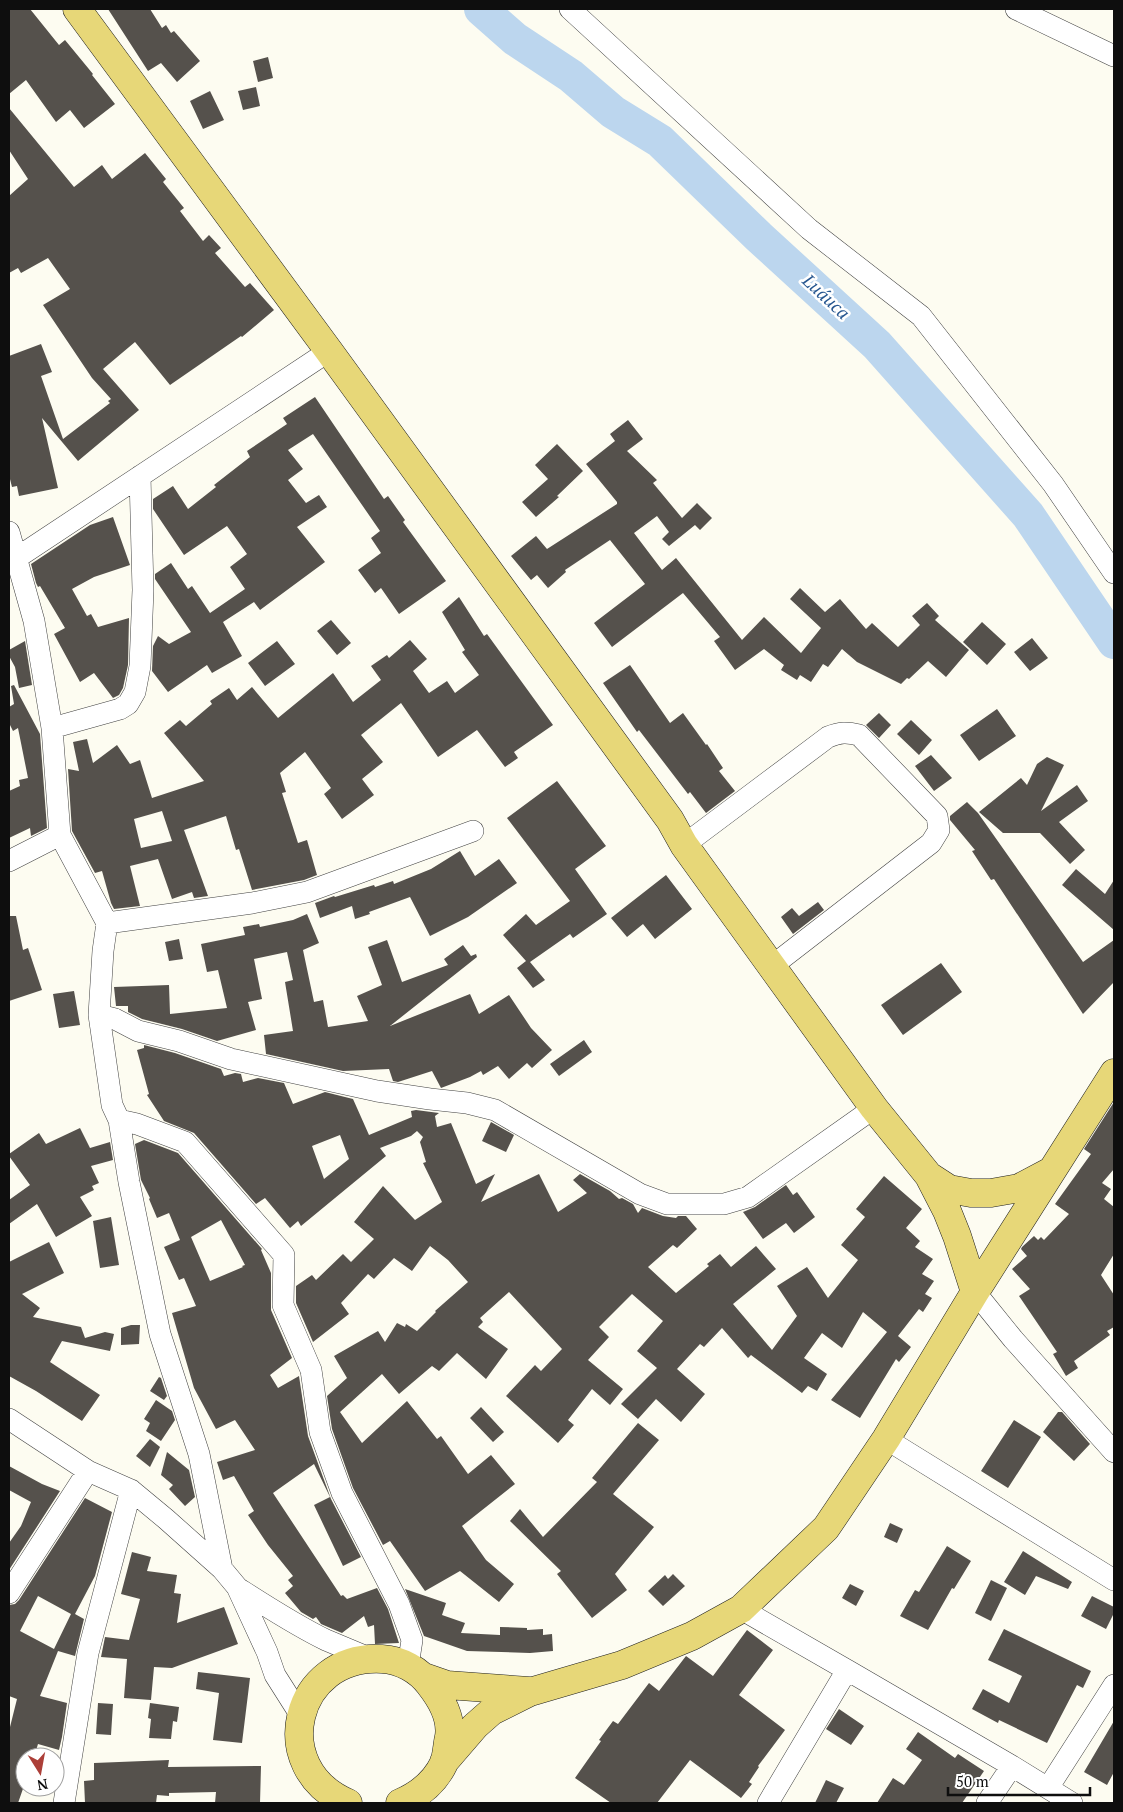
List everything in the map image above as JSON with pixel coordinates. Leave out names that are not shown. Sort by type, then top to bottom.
[{"type":"main road","points":[[76,9],[329,350],[670,820],[684,845],[874,1108],[929,1176],[947,1211],[957,1236],[975,1292]]},
{"type":"main road","points":[[400,1803],[415,1796],[432,1781],[444,1762],[475,1726],[492,1711],[530,1692],[622,1665],[692,1636],[741,1610],[826,1528],[886,1439],[975,1292],[1114,1073]]},
{"type":"main road","points":[[929,1176],[949,1189],[971,1193],[991,1193],[1019,1188],[1052,1170]]},
{"type":"main road","points":[[339,1801],[317,1782],[304,1762],[299,1739],[301,1716],[310,1694],[325,1676],[346,1664],[369,1658],[389,1659],[447,1685],[530,1692]]},
{"type":"main road","points":[[416,1671],[443,1702],[450,1732],[444,1762]]},
{"type":"street","points":[[570,9],[809,229],[921,316],[1053,484],[1114,573]]},
{"type":"street","points":[[1016,9],[1114,56]]},
{"type":"street","points":[[13,560],[329,350]]},
{"type":"street","points":[[52,728],[120,709],[128,704],[135,692],[140,666],[142,590],[140,476]]},
{"type":"street","points":[[9,532],[13,560],[34,621],[52,728],[60,835],[108,923],[103,951],[99,1016],[112,1105],[119,1120],[160,1334],[199,1454],[222,1570]]},
{"type":"street","points":[[684,845],[828,737],[838,732],[860,735],[937,816],[939,830],[932,843],[772,966]]},
{"type":"street","points":[[108,923],[252,903],[307,892],[473,831]]},
{"type":"street","points":[[9,861],[60,835]]},
{"type":"street","points":[[99,1016],[115,1019],[138,1031],[179,1041],[231,1059],[377,1091],[467,1103],[495,1110],[640,1194],[667,1204],[724,1204],[748,1197],[874,1108]]},
{"type":"street","points":[[119,1120],[138,1124],[185,1142],[284,1256],[283,1305],[311,1370],[320,1432],[342,1493],[398,1604],[412,1640],[416,1671]]},
{"type":"street","points":[[975,1292],[1013,1339],[1114,1452]]},
{"type":"street","points":[[9,1419],[88,1472],[131,1490],[222,1570],[237,1587],[279,1615],[312,1633],[369,1658]]},
{"type":"street","points":[[886,1439],[1114,1580]]},
{"type":"street","points":[[9,1593],[88,1472]]},
{"type":"street","points":[[64,1803],[88,1653],[131,1490]]},
{"type":"street","points":[[237,1587],[267,1652],[275,1675],[301,1716]]},
{"type":"street","points":[[741,1610],[1012,1766],[1072,1803]]},
{"type":"street","points":[[768,1803],[846,1670]]},
{"type":"street","points":[[1048,1788],[1114,1685]]},
{"type":"street","points":[[987,1803],[1012,1766]]},
{"type":"building","points":[[9,9],[30,9],[59,45],[65,40],[115,104],[84,128],[70,110],[56,122],[26,80],[9,94]]},
{"type":"building","points":[[108,9],[150,9],[162,28],[166,25],[171,33],[174,31],[200,61],[177,82],[161,63],[148,71]]},
{"type":"building","points":[[268,57],[273,78],[258,82],[253,61]]},
{"type":"building","points":[[256,87],[260,106],[243,110],[238,91]]},
{"type":"building","points":[[210,91],[224,120],[203,129],[190,101]]},
{"type":"building","points":[[9,108],[74,187],[102,165],[112,179],[145,153],[166,179],[163,182],[184,208],[180,211],[203,241],[209,235],[221,248],[215,253],[245,287],[250,283],[274,310],[242,337],[170,385],[135,342],[103,369],[139,410],[78,461],[42,418],[58,488],[19,496],[17,486],[12,487],[9,475],[9,356],[41,344],[52,372],[41,376],[63,439],[110,403],[108,401],[111,399],[92,378],[43,305],[70,289],[48,258],[21,273],[18,268],[9,273],[9,196],[28,179],[9,150]]},
{"type":"building","points":[[315,397],[384,499],[388,496],[405,520],[403,522],[446,581],[399,614],[381,588],[375,593],[358,570],[381,553],[371,538],[380,531],[313,434],[288,450],[303,469],[288,480],[306,503],[319,495],[327,507],[297,527],[325,562],[260,610],[254,602],[223,622],[242,656],[212,673],[207,665],[168,692],[152,671],[153,646],[158,636],[169,644],[191,632],[155,579],[155,574],[171,563],[188,589],[192,586],[210,613],[245,589],[230,567],[247,554],[227,526],[184,555],[153,509],[153,499],[173,486],[188,509],[216,487],[214,485],[250,457],[247,451],[287,424],[283,418]]},
{"type":"building","points":[[628,420],[643,439],[627,451],[657,480],[653,483],[682,518],[697,503],[712,518],[700,530],[695,525],[669,546],[662,539],[669,532],[657,516],[634,533],[662,570],[676,558],[742,640],[764,617],[801,653],[821,628],[790,599],[800,588],[825,612],[840,599],[866,629],[872,623],[898,647],[920,625],[912,616],[927,603],[939,616],[935,620],[969,650],[946,677],[928,661],[901,684],[857,662],[842,649],[828,667],[823,664],[811,682],[800,675],[797,680],[781,670],[784,665],[764,649],[735,670],[714,641],[720,637],[683,593],[612,647],[594,623],[645,584],[610,540],[565,570],[566,572],[548,588],[537,575],[531,580],[511,556],[536,536],[547,549],[617,504],[586,464],[615,441],[610,434]]},
{"type":"building","points":[[557,444],[583,471],[557,496],[559,497],[536,517],[522,502],[548,479],[535,465]]},
{"type":"building","points":[[113,517],[130,565],[94,577],[72,589],[87,616],[91,614],[98,627],[129,618],[128,665],[123,688],[119,695],[113,698],[94,673],[80,682],[54,634],[65,628],[40,586],[38,587],[31,564],[90,525]]},
{"type":"building","points":[[459,597],[484,636],[487,634],[553,725],[514,752],[518,758],[505,767],[477,730],[438,757],[401,703],[361,735],[383,762],[362,779],[374,795],[342,819],[324,794],[331,788],[305,752],[280,773],[286,792],[282,793],[298,843],[307,840],[317,875],[304,880],[252,890],[239,849],[236,850],[226,816],[184,830],[208,896],[194,898],[192,892],[172,899],[158,859],[130,866],[140,906],[114,909],[102,871],[95,873],[72,831],[68,769],[79,771],[73,742],[87,739],[93,763],[117,745],[130,764],[140,760],[152,798],[204,781],[164,733],[180,720],[186,726],[212,704],[210,701],[229,688],[237,700],[252,687],[278,718],[333,673],[353,702],[381,680],[371,666],[387,655],[389,658],[410,640],[427,659],[413,671],[429,693],[447,681],[455,693],[479,675],[462,652],[465,650],[442,612]],"holes":[[[162,811],[172,841],[141,848],[134,819]]]},
{"type":"building","points":[[331,620],[351,643],[337,655],[317,631]]},
{"type":"building","points":[[982,622],[1006,644],[987,665],[963,642]]},
{"type":"building","points":[[1032,638],[1048,658],[1030,671],[1014,652]]},
{"type":"building","points":[[25,641],[32,685],[19,688],[15,667],[9,656],[9,650]]},
{"type":"building","points":[[277,641],[295,664],[265,686],[248,663]]},
{"type":"building","points":[[630,665],[670,723],[683,713],[723,768],[719,771],[735,791],[706,813],[690,792],[688,794],[639,730],[637,732],[603,683]]},
{"type":"building","points":[[14,685],[40,734],[47,828],[31,836],[30,828],[9,838],[9,791],[20,786],[19,780],[28,778],[18,728],[13,731],[9,723],[9,707],[14,704],[11,686]]},
{"type":"building","points":[[997,709],[1016,736],[979,761],[960,735]]},
{"type":"building","points":[[879,713],[891,725],[879,738],[866,725]]},
{"type":"building","points":[[911,720],[932,740],[919,755],[897,734]]},
{"type":"building","points":[[931,755],[952,778],[934,791],[915,766]]},
{"type":"building","points":[[1047,757],[1064,765],[1041,811],[1077,785],[1088,801],[1059,822],[1085,850],[1070,864],[1040,833],[1003,833],[979,812],[1021,778],[1027,785],[1037,764]]},
{"type":"building","points":[[557,781],[606,846],[575,869],[607,914],[573,938],[570,934],[530,962],[545,980],[533,988],[517,968],[526,961],[503,935],[526,914],[536,925],[570,901],[507,818]]},
{"type":"building","points":[[967,802],[978,813],[1083,962],[1114,940],[1114,982],[1083,1014],[994,879],[991,880],[972,851],[975,850],[950,820],[950,816]]},
{"type":"building","points":[[460,851],[475,876],[499,859],[517,883],[468,917],[430,936],[410,897],[355,919],[352,906],[320,918],[315,903],[374,885],[375,887],[393,881],[394,884],[431,869]]},
{"type":"building","points":[[1076,869],[1105,894],[1114,880],[1114,930],[1062,885]]},
{"type":"building","points":[[666,875],[692,909],[655,939],[643,924],[627,937],[611,918]]},
{"type":"building","points":[[818,902],[824,910],[793,934],[781,917],[792,908],[799,916]]},
{"type":"building","points":[[307,914],[319,943],[303,950],[314,1002],[323,1000],[328,1027],[368,1021],[357,996],[382,985],[368,947],[387,940],[402,982],[448,965],[444,959],[463,945],[471,956],[476,954],[477,957],[390,1026],[470,994],[479,1014],[509,995],[531,1028],[552,1050],[532,1068],[527,1063],[509,1079],[498,1066],[483,1075],[481,1071],[441,1088],[432,1071],[398,1082],[393,1081],[389,1069],[343,1071],[266,1054],[264,1035],[293,1031],[285,982],[293,980],[287,952],[254,959],[262,999],[248,1002],[256,1030],[217,1041],[182,1029],[142,1019],[128,1012],[128,1006],[116,1006],[114,987],[169,985],[170,1014],[227,1008],[218,970],[207,972],[201,944],[245,935],[243,927],[259,924],[260,927],[293,920]]},
{"type":"building","points":[[9,916],[16,916],[23,950],[28,948],[42,990],[9,1001]]},
{"type":"building","points":[[179,939],[183,959],[169,961],[165,942]]},
{"type":"building","points":[[941,963],[962,992],[903,1035],[881,1005]]},
{"type":"building","points":[[74,991],[80,1025],[59,1028],[53,994]]},
{"type":"building","points":[[584,1040],[592,1052],[559,1076],[550,1064]]},
{"type":"building","points":[[144,1045],[175,1053],[221,1069],[224,1076],[235,1073],[241,1074],[243,1082],[258,1078],[284,1083],[293,1104],[325,1092],[353,1099],[369,1135],[412,1117],[411,1111],[439,1113],[435,1116],[437,1127],[451,1123],[476,1184],[495,1174],[481,1202],[539,1174],[558,1212],[587,1193],[573,1180],[580,1174],[610,1191],[619,1199],[622,1198],[633,1204],[638,1213],[642,1208],[663,1216],[676,1218],[678,1216],[686,1216],[697,1229],[677,1248],[673,1245],[648,1267],[676,1293],[709,1266],[707,1264],[720,1254],[731,1267],[756,1246],[776,1269],[733,1304],[772,1350],[797,1316],[777,1286],[807,1267],[828,1298],[858,1260],[841,1245],[865,1217],[856,1209],[884,1176],[922,1209],[906,1228],[920,1241],[915,1247],[933,1259],[922,1274],[934,1281],[925,1294],[932,1298],[923,1312],[919,1309],[898,1336],[911,1347],[899,1362],[896,1359],[860,1418],[831,1400],[887,1332],[863,1312],[842,1348],[822,1333],[804,1358],[827,1374],[817,1391],[808,1386],[802,1393],[751,1355],[748,1358],[722,1328],[704,1347],[700,1344],[677,1369],[705,1394],[681,1422],[656,1399],[638,1419],[621,1404],[657,1368],[637,1351],[663,1321],[632,1294],[599,1327],[609,1337],[588,1360],[623,1389],[610,1405],[592,1389],[568,1420],[574,1425],[558,1443],[506,1396],[535,1365],[541,1371],[562,1349],[509,1292],[480,1318],[483,1322],[478,1327],[508,1349],[486,1379],[457,1353],[439,1371],[432,1366],[399,1394],[382,1374],[340,1412],[362,1443],[407,1401],[437,1439],[441,1436],[468,1474],[491,1455],[515,1484],[462,1526],[486,1560],[514,1584],[499,1602],[460,1571],[425,1591],[390,1541],[383,1545],[353,1488],[332,1429],[327,1396],[347,1378],[334,1356],[378,1331],[385,1342],[397,1323],[405,1327],[406,1324],[417,1331],[435,1311],[468,1282],[448,1260],[430,1246],[412,1271],[394,1258],[374,1279],[368,1274],[341,1303],[349,1314],[313,1342],[296,1303],[296,1286],[312,1275],[316,1280],[343,1254],[351,1262],[374,1239],[354,1222],[383,1186],[415,1220],[442,1202],[423,1163],[426,1162],[420,1142],[423,1137],[417,1131],[411,1136],[380,1148],[386,1156],[301,1226],[298,1221],[290,1228],[265,1198],[256,1204],[194,1133],[164,1121],[147,1095],[149,1094],[137,1050],[144,1048]],"holes":[[[340,1135],[349,1159],[324,1179],[312,1146]]]},
{"type":"building","points":[[1114,1102],[1114,1169],[1102,1183],[1111,1189],[1104,1199],[1114,1207],[1114,1254],[1101,1275],[1114,1295],[1114,1327],[1107,1331],[1110,1335],[1074,1361],[1078,1368],[1066,1376],[1053,1354],[1057,1352],[1019,1296],[1030,1289],[1012,1269],[1027,1256],[1021,1249],[1022,1247],[1034,1236],[1038,1240],[1041,1237],[1044,1240],[1069,1214],[1055,1204],[1091,1154],[1084,1149]]},
{"type":"building","points":[[491,1122],[514,1135],[506,1152],[482,1141]]},
{"type":"building","points":[[80,1128],[90,1148],[110,1142],[113,1160],[91,1166],[99,1183],[92,1186],[94,1190],[80,1197],[92,1216],[56,1237],[37,1204],[9,1224],[9,1200],[30,1185],[9,1154],[39,1133],[46,1144]]},
{"type":"building","points":[[144,1140],[178,1153],[262,1249],[271,1273],[271,1310],[292,1358],[270,1375],[278,1388],[299,1376],[308,1436],[331,1499],[361,1557],[343,1566],[314,1505],[330,1497],[314,1464],[273,1493],[341,1596],[343,1595],[347,1599],[377,1588],[388,1609],[399,1643],[375,1644],[374,1625],[368,1627],[364,1616],[342,1633],[321,1624],[316,1617],[313,1619],[301,1612],[285,1593],[293,1586],[288,1580],[293,1576],[268,1545],[248,1515],[254,1511],[234,1476],[223,1480],[217,1462],[255,1450],[235,1420],[216,1429],[194,1388],[172,1313],[196,1306],[184,1278],[179,1280],[164,1247],[180,1240],[169,1213],[157,1218],[141,1180],[135,1144]],"holes":[[[221,1220],[245,1265],[210,1281],[191,1237]]]},
{"type":"building","points":[[786,1185],[793,1195],[797,1192],[815,1217],[794,1233],[786,1223],[763,1239],[743,1212],[755,1207]]},
{"type":"building","points":[[111,1217],[119,1265],[100,1268],[93,1221]]},
{"type":"building","points":[[49,1242],[64,1273],[22,1294],[40,1308],[33,1317],[81,1327],[85,1338],[105,1332],[114,1334],[110,1351],[62,1341],[50,1362],[100,1395],[82,1421],[9,1376],[9,1262]]},
{"type":"building","points":[[140,1325],[139,1344],[121,1345],[121,1328]]},
{"type":"building","points":[[159,1377],[167,1396],[164,1400],[150,1391]]},
{"type":"building","points":[[156,1400],[172,1411],[175,1420],[161,1441],[146,1431],[150,1423],[144,1419]]},
{"type":"building","points":[[481,1407],[504,1432],[493,1442],[470,1418]]},
{"type":"building","points":[[1058,1412],[1062,1412],[1090,1444],[1074,1461],[1043,1432]]},
{"type":"building","points":[[1014,1420],[1041,1437],[1008,1488],[981,1471]]},
{"type":"building","points":[[638,1423],[659,1440],[613,1494],[654,1527],[615,1574],[627,1590],[592,1618],[557,1574],[561,1571],[510,1521],[520,1509],[543,1537],[597,1482],[592,1478]]},
{"type":"building","points":[[150,1439],[160,1447],[150,1467],[136,1456]]},
{"type":"building","points":[[167,1452],[189,1470],[195,1497],[185,1506],[169,1489],[173,1485],[161,1475]]},
{"type":"building","points":[[9,1466],[42,1484],[60,1491],[9,1570],[9,1543],[21,1526],[31,1502],[9,1490]]},
{"type":"building","points":[[85,1498],[112,1512],[95,1576],[75,1614],[84,1619],[75,1656],[58,1651],[40,1696],[67,1703],[60,1747],[48,1747],[38,1744],[37,1747],[15,1747],[15,1797],[20,1797],[18,1803],[9,1803],[9,1731],[17,1699],[9,1696],[9,1605],[15,1604]],"holes":[[[38,1596],[71,1614],[54,1649],[20,1631]]]},
{"type":"building","points":[[890,1523],[903,1529],[897,1543],[884,1537]]},
{"type":"building","points":[[947,1546],[971,1561],[954,1589],[952,1588],[928,1630],[900,1616],[915,1590],[919,1592]]},
{"type":"building","points":[[1023,1551],[1072,1582],[1068,1589],[1036,1576],[1025,1595],[1004,1582]]},
{"type":"building","points":[[132,1552],[151,1557],[147,1571],[177,1575],[174,1593],[181,1594],[177,1623],[224,1607],[238,1644],[172,1668],[154,1667],[151,1700],[124,1698],[127,1659],[101,1657],[105,1637],[129,1640],[140,1599],[121,1594]]},
{"type":"building","points":[[673,1574],[685,1586],[663,1606],[648,1591],[665,1575],[668,1579]]},
{"type":"building","points":[[991,1580],[1007,1588],[991,1621],[975,1613]]},
{"type":"building","points":[[850,1584],[864,1591],[856,1606],[842,1598]]},
{"type":"building","points":[[405,1589],[446,1603],[442,1615],[465,1623],[461,1633],[500,1635],[500,1627],[527,1628],[527,1630],[543,1629],[543,1635],[552,1634],[553,1651],[530,1653],[467,1651],[424,1636]]},
{"type":"building","points":[[1092,1596],[1114,1607],[1114,1613],[1106,1629],[1081,1616]]},
{"type":"building","points":[[1004,1629],[1091,1671],[1083,1688],[1077,1685],[1047,1743],[999,1720],[998,1723],[972,1709],[983,1689],[1009,1703],[1022,1676],[988,1660]]},
{"type":"building","points":[[747,1630],[773,1650],[739,1695],[785,1730],[758,1766],[749,1782],[752,1784],[741,1798],[690,1760],[657,1803],[611,1803],[575,1778],[613,1721],[618,1724],[649,1683],[659,1691],[686,1656],[713,1676]]},
{"type":"building","points":[[198,1672],[250,1678],[242,1743],[213,1740],[219,1693],[196,1689]]},
{"type":"building","points":[[98,1703],[113,1704],[111,1735],[96,1734]]},
{"type":"building","points":[[150,1703],[179,1707],[177,1722],[173,1721],[171,1739],[149,1738],[151,1719],[148,1718]]},
{"type":"building","points":[[839,1709],[864,1726],[851,1745],[826,1729]]},
{"type":"building","points":[[1114,1721],[1114,1772],[1107,1785],[1084,1772]]},
{"type":"building","points":[[918,1732],[955,1758],[958,1754],[984,1771],[962,1803],[877,1803],[893,1778],[904,1785],[922,1760],[906,1749]]},
{"type":"building","points":[[169,1760],[168,1767],[261,1766],[260,1803],[215,1803],[216,1792],[169,1793],[169,1796],[157,1795],[156,1803],[85,1803],[84,1781],[94,1780],[94,1763]]},
{"type":"building","points":[[826,1780],[844,1788],[836,1803],[815,1803]]},
{"type":"waterway","name":"Luáuca","points":[[481,9],[515,39],[571,76],[613,112],[660,141],[759,237],[877,345],[1028,515],[1114,642]]}]
